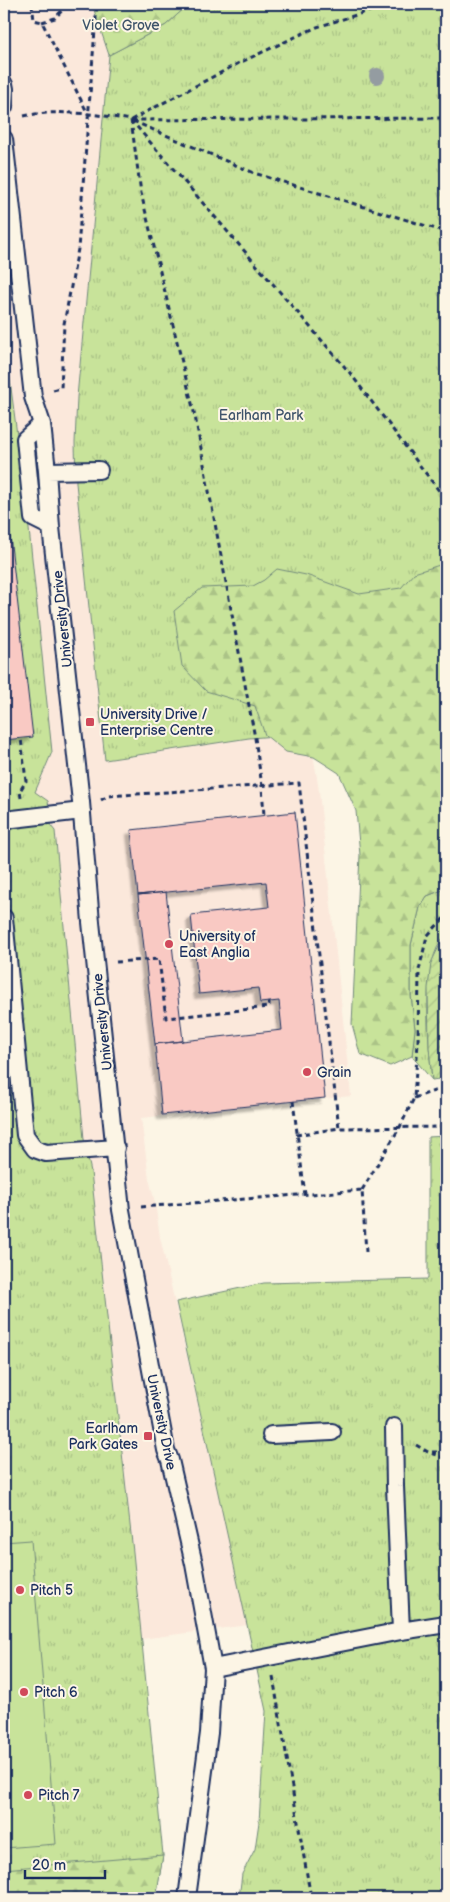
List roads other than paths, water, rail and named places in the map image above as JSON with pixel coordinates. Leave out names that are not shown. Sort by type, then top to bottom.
[{"type":"lane","points":[[4,86],[4,107]]},
{"type":"lane","name":"University Drive","points":[[4,139],[5,166],[32,397],[42,424],[121,1210],[166,1450],[170,1460],[190,1550],[214,1668],[209,1733],[187,1898]]},
{"type":"lane","points":[[42,424],[25,440],[33,518],[51,527]]},
{"type":"lane","points":[[47,472],[99,470]]},
{"type":"lane","points":[[4,822],[23,817],[82,812]]},
{"type":"lane","points":[[4,918],[25,1136],[36,1149],[46,1153],[116,1148]]},
{"type":"lane","points":[[394,1427],[401,1631]]},
{"type":"lane","points":[[271,1435],[332,1432]]},
{"type":"lane","points":[[214,1668],[401,1631],[446,1624]]},
{"type":"place","name":"University Drive / Enterprise Centre","points":[[90,722]]},
{"type":"place","name":"University of East Anglia","points":[[169,944]]},
{"type":"place","name":"Grain","points":[[307,1072]]},
{"type":"place","name":"Earlham Park Gates","points":[[148,1436]]},
{"type":"place","name":"Pitch 5","points":[[20,1590]]},
{"type":"place","name":"Pitch 6","points":[[24,1692]]},
{"type":"place","name":"Pitch 7","points":[[28,1795]]},
{"type":"park label","name":"Violet Grove","points":[[121,25]]},
{"type":"park label","name":"Earlham Park","points":[[261,415]]}]
